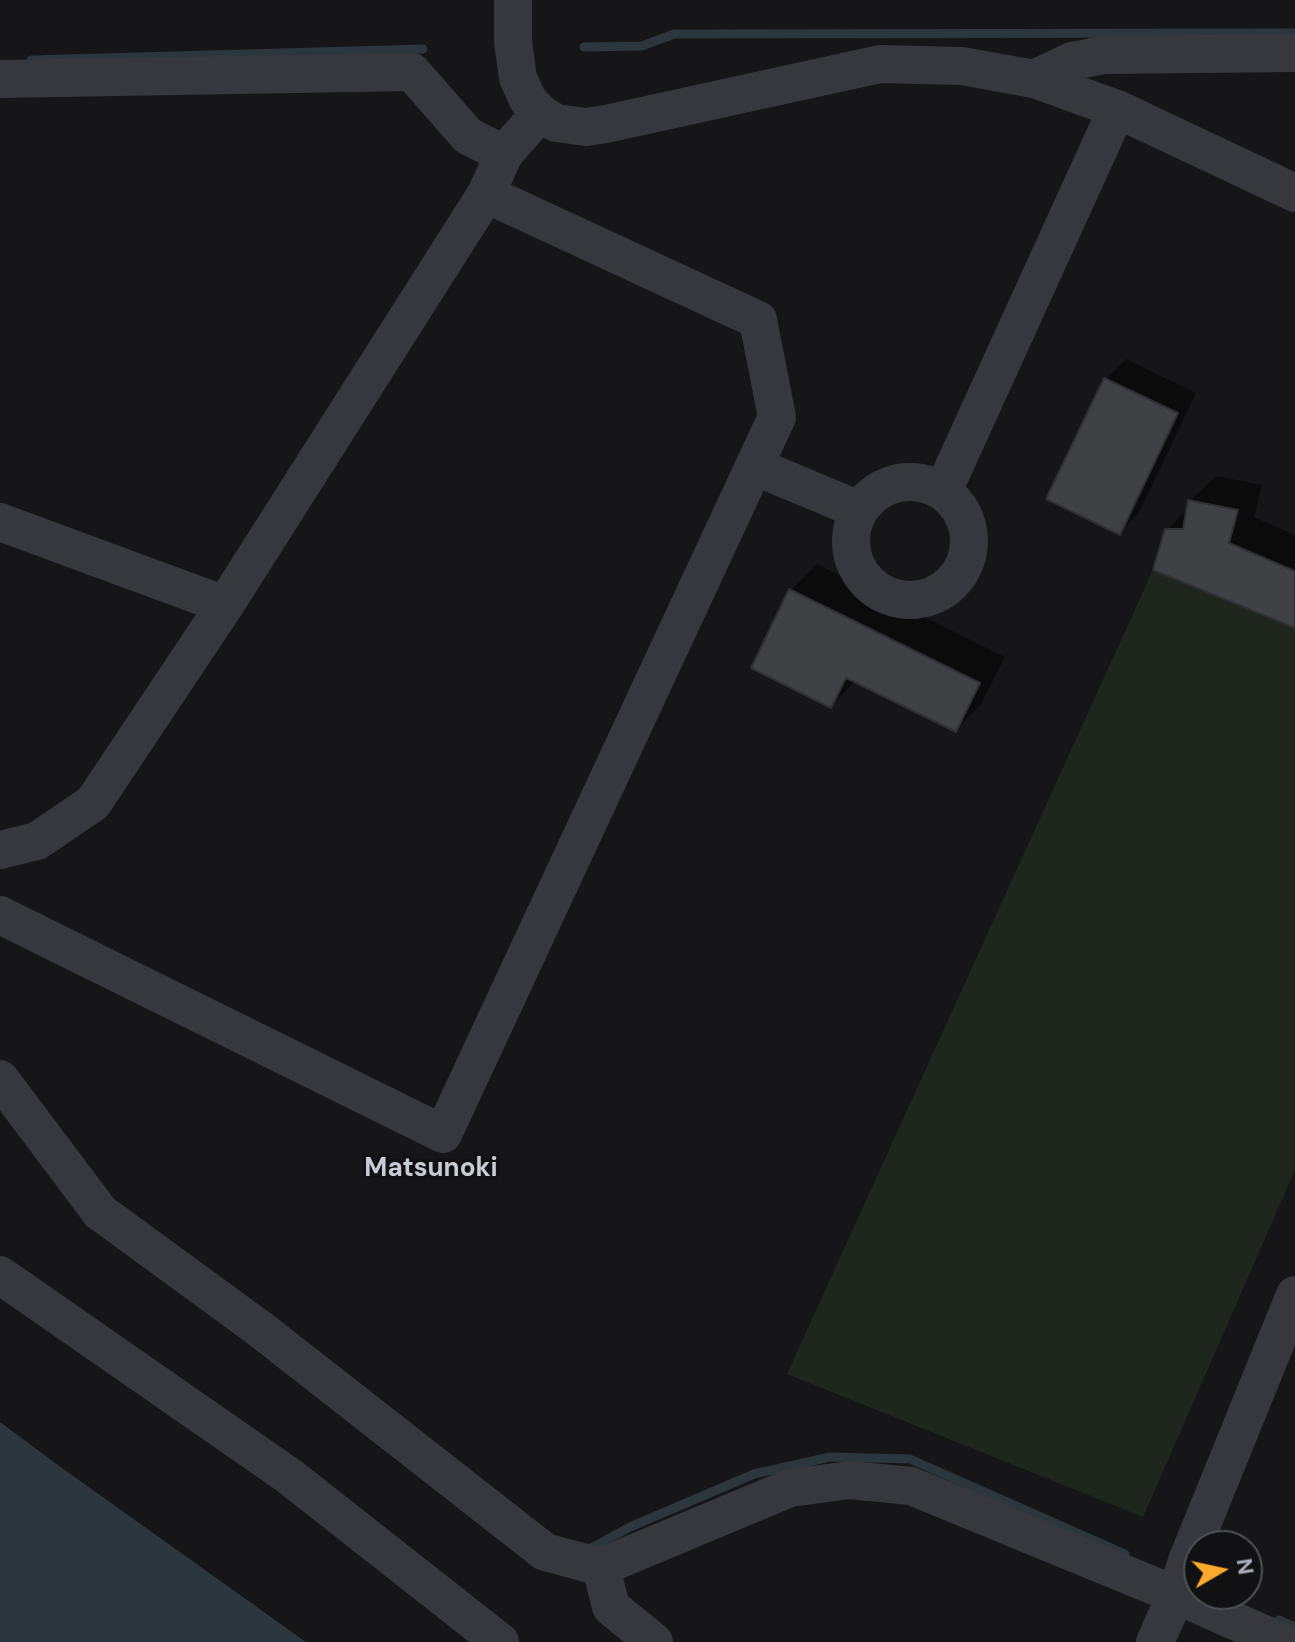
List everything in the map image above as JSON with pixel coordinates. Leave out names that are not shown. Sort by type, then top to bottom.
[{"type":"street","points":[[513,0],[513,42],[518,78],[528,100],[540,113],[556,123],[586,127],[606,124],[880,64],[962,66],[1034,79],[1117,109],[1295,193]]},
{"type":"street","points":[[1034,79],[1072,61],[1104,55],[1295,53]]},
{"type":"street","points":[[0,79],[412,72],[468,136],[504,154]]},
{"type":"street","points":[[943,491],[1117,109]]},
{"type":"street","points":[[0,850],[37,841],[93,803],[225,605],[486,194],[504,154],[540,113]]},
{"type":"street","points":[[0,915],[443,1134],[777,417],[758,320],[486,194]]},
{"type":"street","points":[[754,466],[859,510]]},
{"type":"street","points":[[906,481],[926,483],[943,491],[958,505],[967,523],[970,543],[966,562],[956,580],[941,592],[922,600],[902,600],[883,594],[867,583],[856,566],[851,548],[852,528],[859,510],[871,495],[887,485],[906,481]]},
{"type":"street","points":[[0,522],[225,605]]},
{"type":"street","points":[[0,1079],[100,1212],[260,1329],[545,1552],[601,1567],[790,1488],[850,1480],[911,1486],[1282,1642]]},
{"type":"street","points":[[0,1275],[289,1476],[500,1642]]},
{"type":"street","points":[[1155,1642],[1295,1295]]},
{"type":"street","points":[[601,1567],[611,1607],[654,1642]]},
{"type":"shaded area","points":[[1153,570],[1295,628],[1295,1170],[1143,1517],[787,1374]]},
{"type":"shaded area","points":[[0,1422],[62,1468],[306,1642],[0,1642]]},
{"type":"building","points":[[1104,378],[1178,413],[1120,535],[1046,499]]},
{"type":"building","points":[[1188,500],[1238,510],[1229,543],[1295,571],[1295,628],[1153,570],[1165,529],[1183,529]]},
{"type":"building","points":[[789,589],[980,683],[956,732],[846,678],[831,708],[751,668]]},
{"type":"waterway","points":[[584,47],[642,46],[674,34],[1295,33]]},
{"type":"waterway","points":[[31,60],[423,49]]},
{"type":"waterway","points":[[586,1551],[630,1527],[754,1474],[830,1457],[910,1459],[1125,1554]]},
{"type":"waterway","points":[[1279,1620],[1295,1627]]},
{"type":"district","name":"Matsunoki","points":[[431,1169]]}]
